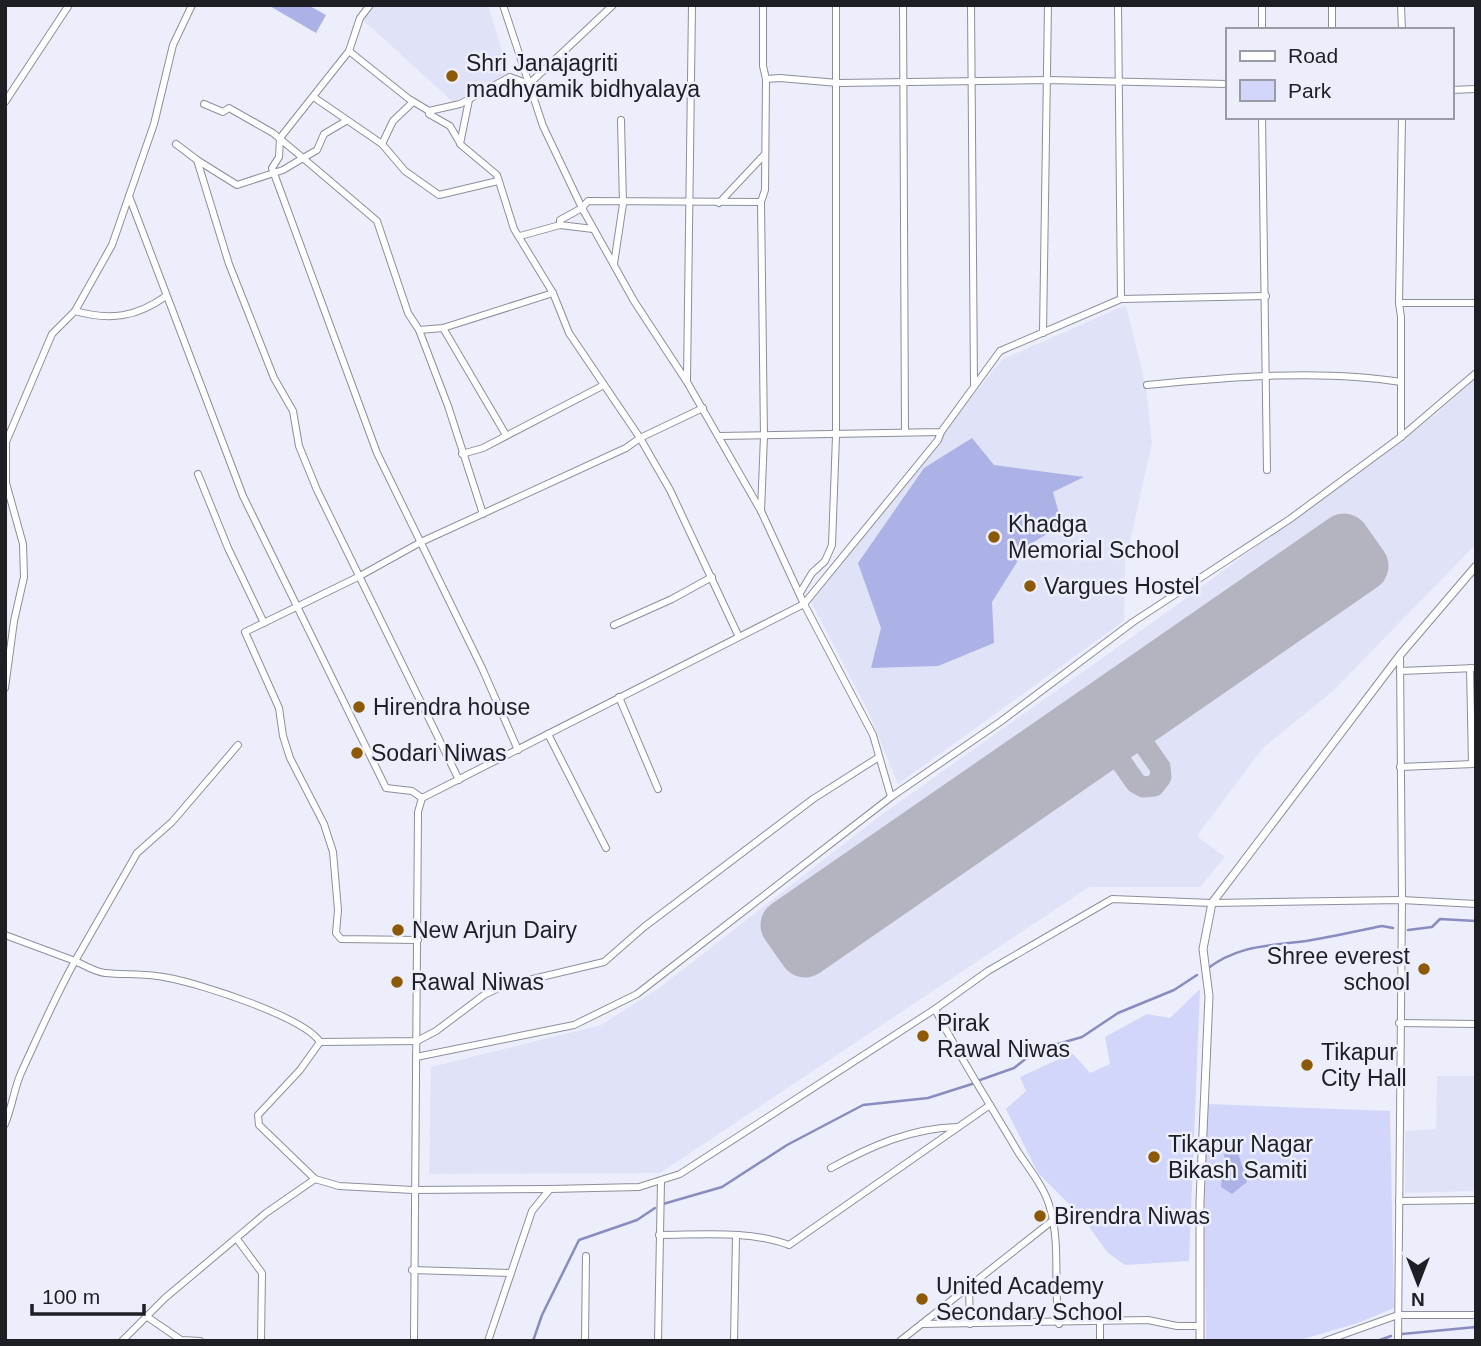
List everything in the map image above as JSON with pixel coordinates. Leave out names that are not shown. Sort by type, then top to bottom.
[{"type":"street","points":[[5,102],[69,5]]},
{"type":"street","points":[[5,688],[14,621],[24,577],[23,544],[6,483],[6,442],[51,334],[75,311],[112,245],[154,124],[173,45],[192,5]]},
{"type":"street","points":[[370,5],[360,18],[349,51],[315,98],[281,138],[279,157],[272,168],[377,453],[422,542],[519,750]]},
{"type":"street","points":[[503,5],[543,125],[582,208],[614,266],[703,408],[761,511],[804,604],[873,735],[891,797]]},
{"type":"street","points":[[529,84],[613,5]]},
{"type":"street","points":[[687,382],[692,5]]},
{"type":"street","points":[[761,511],[764,436],[761,202],[765,190],[766,79],[763,66],[763,5]]},
{"type":"street","points":[[800,593],[812,573],[830,553],[836,436],[836,5]]},
{"type":"street","points":[[903,5],[905,432]]},
{"type":"street","points":[[971,5],[974,386]]},
{"type":"street","points":[[1043,333],[1048,5]]},
{"type":"street","points":[[1118,5],[1121,299]]},
{"type":"street","points":[[1262,5],[1262,28]]},
{"type":"street","points":[[1332,5],[1332,28]]},
{"type":"street","points":[[1401,5],[1402,28]]},
{"type":"street","points":[[349,51],[413,102],[450,127],[460,144],[490,168],[498,181],[514,229],[553,293],[569,333],[640,438],[670,490],[738,635]]},
{"type":"street","points":[[429,111],[469,100],[510,77],[529,84]]},
{"type":"street","points":[[766,79],[838,83],[1048,80],[1226,84]]},
{"type":"street","points":[[1453,90],[1476,89]]},
{"type":"street","points":[[315,98],[382,144],[405,171],[439,195],[498,181]]},
{"type":"street","points":[[460,144],[469,100]]},
{"type":"street","points":[[382,144],[393,121],[413,102]]},
{"type":"street","points":[[204,104],[223,112],[229,108],[281,138],[324,173],[331,185],[377,221],[408,313],[419,330],[448,406],[483,514]]},
{"type":"street","points":[[1262,119],[1267,470]]},
{"type":"street","points":[[1401,437],[1399,303],[1402,119]]},
{"type":"street","points":[[614,266],[623,204],[621,120]]},
{"type":"street","points":[[176,144],[237,185],[275,171],[317,150],[324,134],[346,121]]},
{"type":"street","points":[[719,203],[765,155]]},
{"type":"street","points":[[197,160],[229,264],[274,378],[293,411],[299,446],[358,577],[459,780]]},
{"type":"street","points":[[129,196],[243,496],[296,607],[386,788],[412,792],[422,798]]},
{"type":"street","points":[[560,225],[560,220],[582,208],[588,201],[623,204],[761,202]]},
{"type":"street","points":[[520,236],[560,225],[593,229]]},
{"type":"street","points":[[419,330],[443,328],[553,293]]},
{"type":"street","points":[[75,311],[110,319],[149,309],[166,296]]},
{"type":"street","points":[[414,1341],[412,1270],[418,811],[422,798],[738,635],[804,604],[938,440],[941,432],[1000,351],[1121,299],[1266,296]]},
{"type":"street","points":[[1399,303],[1476,303]]},
{"type":"street","points":[[443,328],[506,435]]},
{"type":"street","points":[[416,1058],[574,1024],[611,1009],[669,971],[891,797],[1000,722],[1133,622],[1267,536],[1401,437],[1476,373]]},
{"type":"street","points":[[1147,385],[1267,377],[1375,377],[1401,382]]},
{"type":"street","points":[[462,454],[506,435],[604,385]]},
{"type":"street","points":[[418,940],[341,939],[336,933],[338,910],[333,852],[324,824],[290,758],[283,736],[279,708],[245,632],[358,577],[422,542],[626,448],[640,438],[703,408]]},
{"type":"street","points":[[719,436],[836,436],[941,432]]},
{"type":"street","points":[[198,474],[228,548],[264,623]]},
{"type":"street","points":[[1200,1341],[1205,931],[1212,903],[1400,655],[1476,566]]},
{"type":"street","points":[[614,625],[673,599],[712,577]]},
{"type":"street","points":[[1398,1341],[1402,900],[1400,655]]},
{"type":"street","points":[[1400,671],[1473,668],[1474,764],[1400,767]]},
{"type":"street","points":[[619,697],[659,789]]},
{"type":"street","points":[[548,734],[606,848]]},
{"type":"street","points":[[5,1124],[22,1072],[50,1005],[61,992],[75,961],[137,853],[172,822],[238,745]]},
{"type":"street","points":[[320,1042],[417,1041],[436,1031],[484,995],[503,986],[604,962],[643,927],[802,807],[879,757]]},
{"type":"street","points":[[320,1042],[300,1070],[258,1115],[259,1125],[315,1179],[339,1186],[413,1190],[639,1187],[680,1174],[988,971],[1112,899],[1212,903],[1402,900],[1476,904]]},
{"type":"street","points":[[5,935],[102,973],[170,978],[225,995],[286,1018],[314,1033],[320,1042]]},
{"type":"street","points":[[934,1009],[958,1055],[1050,1206],[1059,1324]]},
{"type":"street","points":[[1399,1023],[1476,1024]]},
{"type":"street","points":[[659,1234],[775,1239],[789,1245],[990,1105]]},
{"type":"street","points":[[831,1168],[872,1145],[906,1135],[959,1127]]},
{"type":"street","points":[[122,1341],[146,1316],[266,1213],[315,1179]]},
{"type":"street","points":[[658,1341],[661,1181]]},
{"type":"street","points":[[488,1341],[532,1210],[550,1189]]},
{"type":"street","points":[[1399,1200],[1476,1200]]},
{"type":"street","points":[[900,1341],[1052,1222]]},
{"type":"street","points":[[734,1341],[736,1236]]},
{"type":"street","points":[[237,1239],[262,1273],[261,1341]]},
{"type":"street","points":[[585,1341],[586,1256]]},
{"type":"street","points":[[412,1270],[511,1273]]},
{"type":"street","points":[[969,1287],[970,1324]]},
{"type":"street","points":[[1325,1341],[1398,1315],[1476,1315]]},
{"type":"street","points":[[146,1316],[181,1340],[200,1341]]},
{"type":"street","points":[[922,1324],[1059,1324],[1148,1320],[1177,1326],[1200,1326]]},
{"type":"street","points":[[1100,1322],[1100,1341]]},
{"type":"shaded area","points":[[268,5],[308,5],[326,15],[316,33]]},
{"type":"shaded area","points":[[375,5],[488,5],[509,74],[453,102],[362,19]]},
{"type":"shaded area","name":"Khadga Memorial School","points":[[1126,305],[1146,387],[1152,443],[1125,563],[1124,621],[898,784],[869,713],[808,596],[1003,359]]},
{"type":"shaded area","points":[[1476,378],[1476,544],[1333,691],[1263,748],[1197,836],[1225,857],[1200,887],[1089,887],[660,1173],[429,1174],[431,1067],[601,1025],[659,988],[881,815],[1174,607],[1436,414]]},
{"type":"shaded area","points":[[972,438],[994,465],[1084,477],[1053,492],[1062,525],[1027,546],[992,602],[994,643],[938,666],[871,668],[881,628],[858,563],[924,468]]},
{"type":"shaded area","points":[[1437,1076],[1476,1076],[1476,1191],[1405,1193],[1405,1131],[1436,1129]]},
{"type":"shaded area","points":[[1226,1140],[1235,1143],[1247,1182],[1232,1194],[1221,1187]]},
{"type":"green space","points":[[1200,989],[1189,1261],[1125,1265],[1107,1252],[1083,1218],[1038,1173],[1006,1109],[1026,1091],[1020,1077],[1072,1053],[1090,1073],[1110,1064],[1105,1037],[1147,1014],[1170,1018]]},
{"type":"green space","points":[[1208,1104],[1390,1111],[1394,1308],[1358,1323],[1296,1341],[1206,1341],[1203,1115],[1204,1106]]},
{"type":"waterway","points":[[1408,930],[1432,927],[1440,919],[1476,921]]},
{"type":"waterway","points":[[1207,969],[1230,955],[1254,948],[1382,926],[1393,928]]},
{"type":"waterway","points":[[980,1080],[1014,1068],[1037,1050],[1082,1037],[1118,1013],[1174,990],[1197,975]]},
{"type":"waterway","points":[[663,1204],[722,1187],[787,1145],[863,1105],[928,1098],[972,1084]]},
{"type":"waterway","points":[[533,1341],[542,1315],[579,1240],[637,1220],[655,1208]]},
{"type":"waterway","points":[[1402,1334],[1476,1327]]},
{"type":"waterway","points":[[1377,1341],[1391,1336]]},
{"type":"taxiway","points":[[1098,729],[1136,783],[1143,787],[1154,786],[1161,777],[1160,767],[1122,713]]},
{"type":"runway","points":[[1344,539],[1363,566],[805,952],[786,925],[1344,539]]},
{"type":"place","name":"Shri Janajagriti madhyamik bidhyalaya","points":[[452,76]]},
{"type":"place","name":"Khadga Memorial School","points":[[994,537]]},
{"type":"place","name":"Vargues Hostel","points":[[1030,586]]},
{"type":"place","name":"Hirendra house","points":[[359,707]]},
{"type":"place","name":"Sodari Niwas","points":[[357,753]]},
{"type":"place","name":"New Arjun Dairy","points":[[398,930]]},
{"type":"place","name":"Shree everest school","points":[[1424,969]]},
{"type":"place","name":"Rawal Niwas","points":[[397,982]]},
{"type":"place","name":"Pirak Rawal Niwas","points":[[923,1036]]},
{"type":"place","name":"Tikapur City Hall","points":[[1307,1065]]},
{"type":"place","name":"Tikapur Nagar Bikash Samiti","points":[[1154,1157]]},
{"type":"place","name":"Birendra Niwas","points":[[1040,1216]]},
{"type":"place","name":"United Academy Secondary School","points":[[922,1299]]}]
